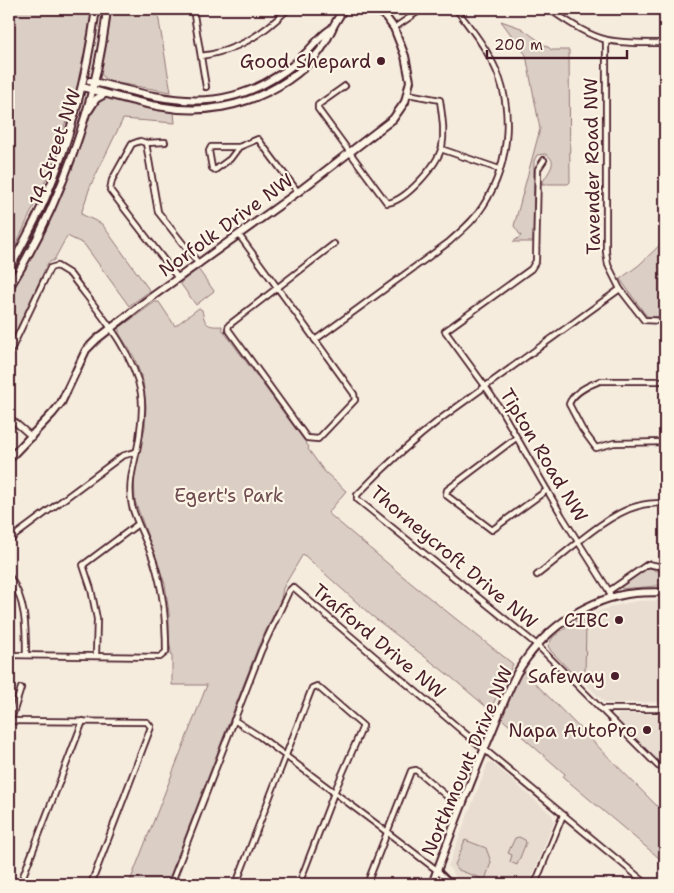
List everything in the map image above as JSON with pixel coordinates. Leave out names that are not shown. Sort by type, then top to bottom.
[{"type":"main road","name":"14 Street NW","points":[[9,270],[33,224],[54,177],[68,139],[84,79],[96,9]]},
{"type":"main road","name":"14 Street NW","points":[[9,288],[38,236],[53,204],[78,134],[94,82],[107,9]]},
{"type":"main road","points":[[82,87],[146,104],[181,109],[210,109],[244,102],[276,87],[301,70],[320,51],[329,38],[331,29],[343,9]]},
{"type":"main road","name":"Norfolk Drive NW","points":[[9,460],[61,403],[86,350],[110,328],[298,192],[394,119],[405,102],[410,81],[405,56],[394,28],[385,16],[375,9]]},
{"type":"main road","points":[[84,79],[161,98],[188,101],[235,95],[278,76],[304,55],[323,34],[331,29]]},
{"type":"main road","points":[[97,68],[99,77],[102,80],[120,88]]},
{"type":"main road","points":[[78,134],[81,131],[90,106],[96,99],[105,94]]},
{"type":"main road","name":"Northmount Drive NW","points":[[432,884],[484,749],[516,675],[537,645],[566,619],[610,595],[665,592]]},
{"type":"street","points":[[193,9],[206,87]]},
{"type":"street","points":[[201,56],[214,54],[251,40],[288,9]]},
{"type":"street","points":[[394,28],[422,9]]},
{"type":"street","points":[[315,340],[449,242],[470,224],[483,207],[495,185],[505,153],[507,131],[506,107],[500,80],[490,56],[456,9]]},
{"type":"street","points":[[549,9],[572,24],[606,40],[665,43]]},
{"type":"street","name":"Tavender Road NW","points":[[606,40],[606,252],[608,265],[620,289],[644,320],[665,321]]},
{"type":"street","points":[[346,86],[318,105],[318,109],[387,203],[392,202],[413,188],[431,167],[441,149],[444,136],[440,100],[408,94]]},
{"type":"street","points":[[239,147],[230,159],[215,170],[212,168],[209,150],[211,147],[239,147],[258,139],[298,192]]},
{"type":"street","points":[[165,142],[146,143],[140,141],[132,144],[112,180],[110,190],[178,278]]},
{"type":"street","points":[[146,143],[158,212],[199,264]]},
{"type":"street","points":[[441,149],[499,169]]},
{"type":"street","name":"Tipton Road NW","points":[[544,160],[538,169],[536,262],[531,268],[445,331],[485,386],[610,595]]},
{"type":"street","points":[[239,235],[277,287],[354,394],[355,400],[318,439],[307,438],[228,329],[229,325],[277,287],[334,244]]},
{"type":"street","points":[[9,354],[50,268],[58,266],[70,274],[126,351],[141,394],[142,419],[140,436],[131,470],[130,489],[132,505],[160,583],[165,614],[166,652],[160,656],[9,655]]},
{"type":"street","name":"Thorneycroft Drive NW","points":[[620,289],[485,386],[417,438],[357,495],[357,499],[537,645],[658,766],[665,769]]},
{"type":"street","points":[[665,381],[600,381],[592,384],[572,398],[569,404],[582,429],[596,448],[614,443],[665,442]]},
{"type":"street","points":[[9,417],[32,437]]},
{"type":"street","points":[[516,438],[447,490],[446,495],[492,530],[547,490]]},
{"type":"street","points":[[9,540],[122,456],[135,452]]},
{"type":"street","points":[[537,575],[607,520],[640,505],[665,503]]},
{"type":"street","points":[[96,655],[96,619],[91,589],[83,565],[138,524]]},
{"type":"street","points":[[610,595],[648,564],[658,566]]},
{"type":"street","points":[[9,576],[24,609],[26,655]]},
{"type":"street","name":"Trafford Drive NW","points":[[171,884],[261,651],[289,591],[293,587],[647,884]]},
{"type":"street","points":[[236,884],[312,688],[316,686],[363,726],[334,793],[299,884]]},
{"type":"street","points":[[9,726],[21,688]]},
{"type":"street","points":[[601,709],[665,709]]},
{"type":"street","points":[[234,720],[259,736],[387,832],[438,871],[451,884]]},
{"type":"street","points":[[10,721],[147,722],[151,727],[90,884]]},
{"type":"street","points":[[20,884],[83,721]]},
{"type":"street","points":[[366,884],[411,771],[416,770],[450,799],[463,805]]},
{"type":"street","points":[[535,884],[563,815]]},
{"type":"shaded area","points":[[664,600],[665,702],[605,703],[585,683],[586,615],[622,604]]},
{"type":"shaded area","points":[[619,714],[664,714],[664,758],[660,762],[616,718]]},
{"type":"shaded area","points":[[491,762],[552,815],[554,821],[529,884],[460,884],[448,866],[488,763]]},
{"type":"green space","points":[[9,9],[93,9],[78,85],[48,175],[9,257]]},
{"type":"green space","points":[[110,9],[157,9],[171,92],[111,82],[105,79],[101,73],[101,65]]},
{"type":"green space","points":[[501,21],[521,28],[552,50],[569,50],[570,182],[568,184],[542,184],[551,168],[552,161],[545,154],[537,155],[534,161],[533,242],[513,242],[521,236],[514,226],[540,129],[526,55]]},
{"type":"green space","points":[[108,97],[174,112],[175,123],[123,119],[90,187],[81,214],[102,224],[150,291],[129,306],[84,244],[67,236],[54,260],[48,263],[9,346],[9,294],[47,225],[72,165],[90,111],[100,98]]},
{"type":"green space","points":[[665,240],[665,316],[649,317],[620,279],[639,265]]},
{"type":"green space","points":[[198,269],[214,291],[196,305],[180,283]]},
{"type":"green space","name":"Egert's Park","points":[[155,302],[159,302],[175,326],[199,308],[202,310],[207,324],[222,326],[222,329],[309,447],[308,449],[324,471],[346,491],[328,513],[412,584],[513,664],[490,710],[451,677],[372,616],[303,554],[283,588],[281,599],[258,647],[167,884],[129,884],[207,685],[172,685],[169,613],[165,584],[135,501],[134,474],[145,427],[146,406],[143,381],[134,357],[119,333],[119,328]]},
{"type":"green space","points":[[661,559],[665,559],[665,583],[651,587],[622,589],[621,587],[647,568],[656,571],[662,570],[664,564]]},
{"type":"green space","points":[[580,618],[586,623],[585,677],[579,680],[548,646],[553,637]]},
{"type":"green space","points":[[523,671],[665,814],[665,863],[563,777],[565,774],[502,719],[515,685]]},
{"type":"green space","points":[[519,837],[525,840],[526,843],[517,865],[510,862],[512,855],[508,853],[515,838]]},
{"type":"green space","points":[[465,840],[486,848],[491,862],[485,880],[456,869],[455,865]]},
{"type":"place","name":"Good Shepard","points":[[381,61]]},
{"type":"place","name":"CIBC","points":[[619,620]]},
{"type":"place","name":"Safeway","points":[[615,676]]},
{"type":"place","name":"Napa AutoPro","points":[[647,730]]}]
